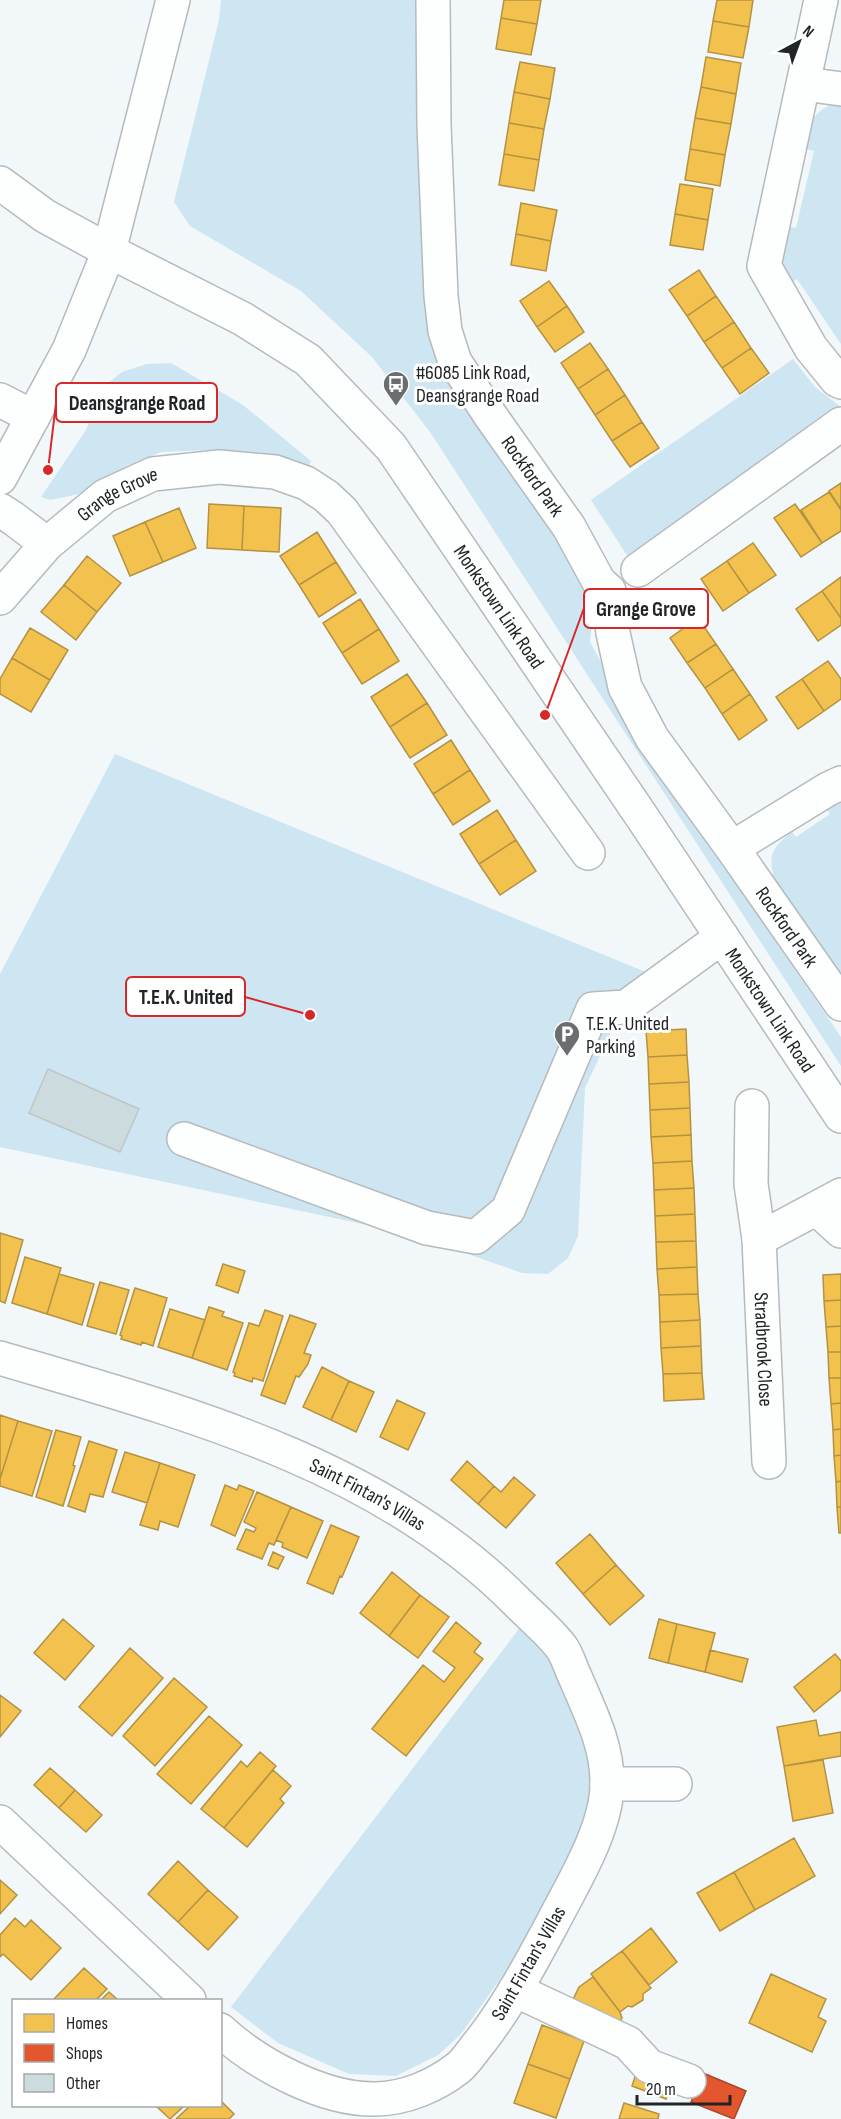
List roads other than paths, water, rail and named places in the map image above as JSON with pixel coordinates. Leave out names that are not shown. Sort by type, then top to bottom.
[{"type":"street","points":[[0,478],[69,350],[109,251],[173,0]]},
{"type":"street","name":"Rockford Park","points":[[433,0],[434,125],[441,296],[445,331],[455,362],[569,527],[599,582],[609,591],[613,633],[626,687],[652,738],[841,1004]]},
{"type":"street","points":[[821,0],[764,267],[812,348],[841,382]]},
{"type":"street","points":[[804,84],[841,89]]},
{"type":"street","name":"Monkstown Link Road","points":[[0,183],[45,216],[243,319],[308,360],[391,447],[841,1116]]},
{"type":"street","points":[[0,400],[33,417]]},
{"type":"street","points":[[638,570],[841,424]]},
{"type":"street","name":"Grange Grove","points":[[0,598],[46,544],[105,496],[153,474],[219,467],[275,472],[306,483],[326,496],[342,511],[588,853]]},
{"type":"street","points":[[0,510],[46,544]]},
{"type":"street","points":[[732,848],[841,783]]},
{"type":"street","points":[[184,1139],[427,1228],[476,1237],[508,1210],[593,1009],[626,1007],[722,937]]},
{"type":"street","name":"Stradbrook Close","points":[[752,1106],[751,1184],[759,1239],[769,1462]]},
{"type":"street","points":[[759,1239],[829,1202],[841,1231]]},
{"type":"street","name":"Saint Fintan's Villas","points":[[0,1358],[132,1397],[265,1443],[344,1479],[422,1523],[494,1579],[562,1648],[596,1726],[608,1784],[597,1833],[561,1908],[500,2016],[460,2067],[395,2108],[374,2100],[335,2095],[276,2070],[222,2031]]},
{"type":"street","points":[[608,1784],[675,1784]]},
{"type":"street","points":[[0,1822],[187,1999]]},
{"type":"street","points":[[515,1990],[628,2043],[649,2066],[688,2081]]},
{"type":"place","name":"#6085 Link Road, Deansgrange Road","points":[[396,407]]},
{"type":"place","name":"Deansgrange Road","points":[[48,470]]},
{"type":"place","name":"Grange Grove","points":[[545,715]]},
{"type":"place","name":"T.E.K. United","points":[[310,1015]]},
{"type":"place","name":"T.E.K. United Parking","points":[[567,1057]]}]
